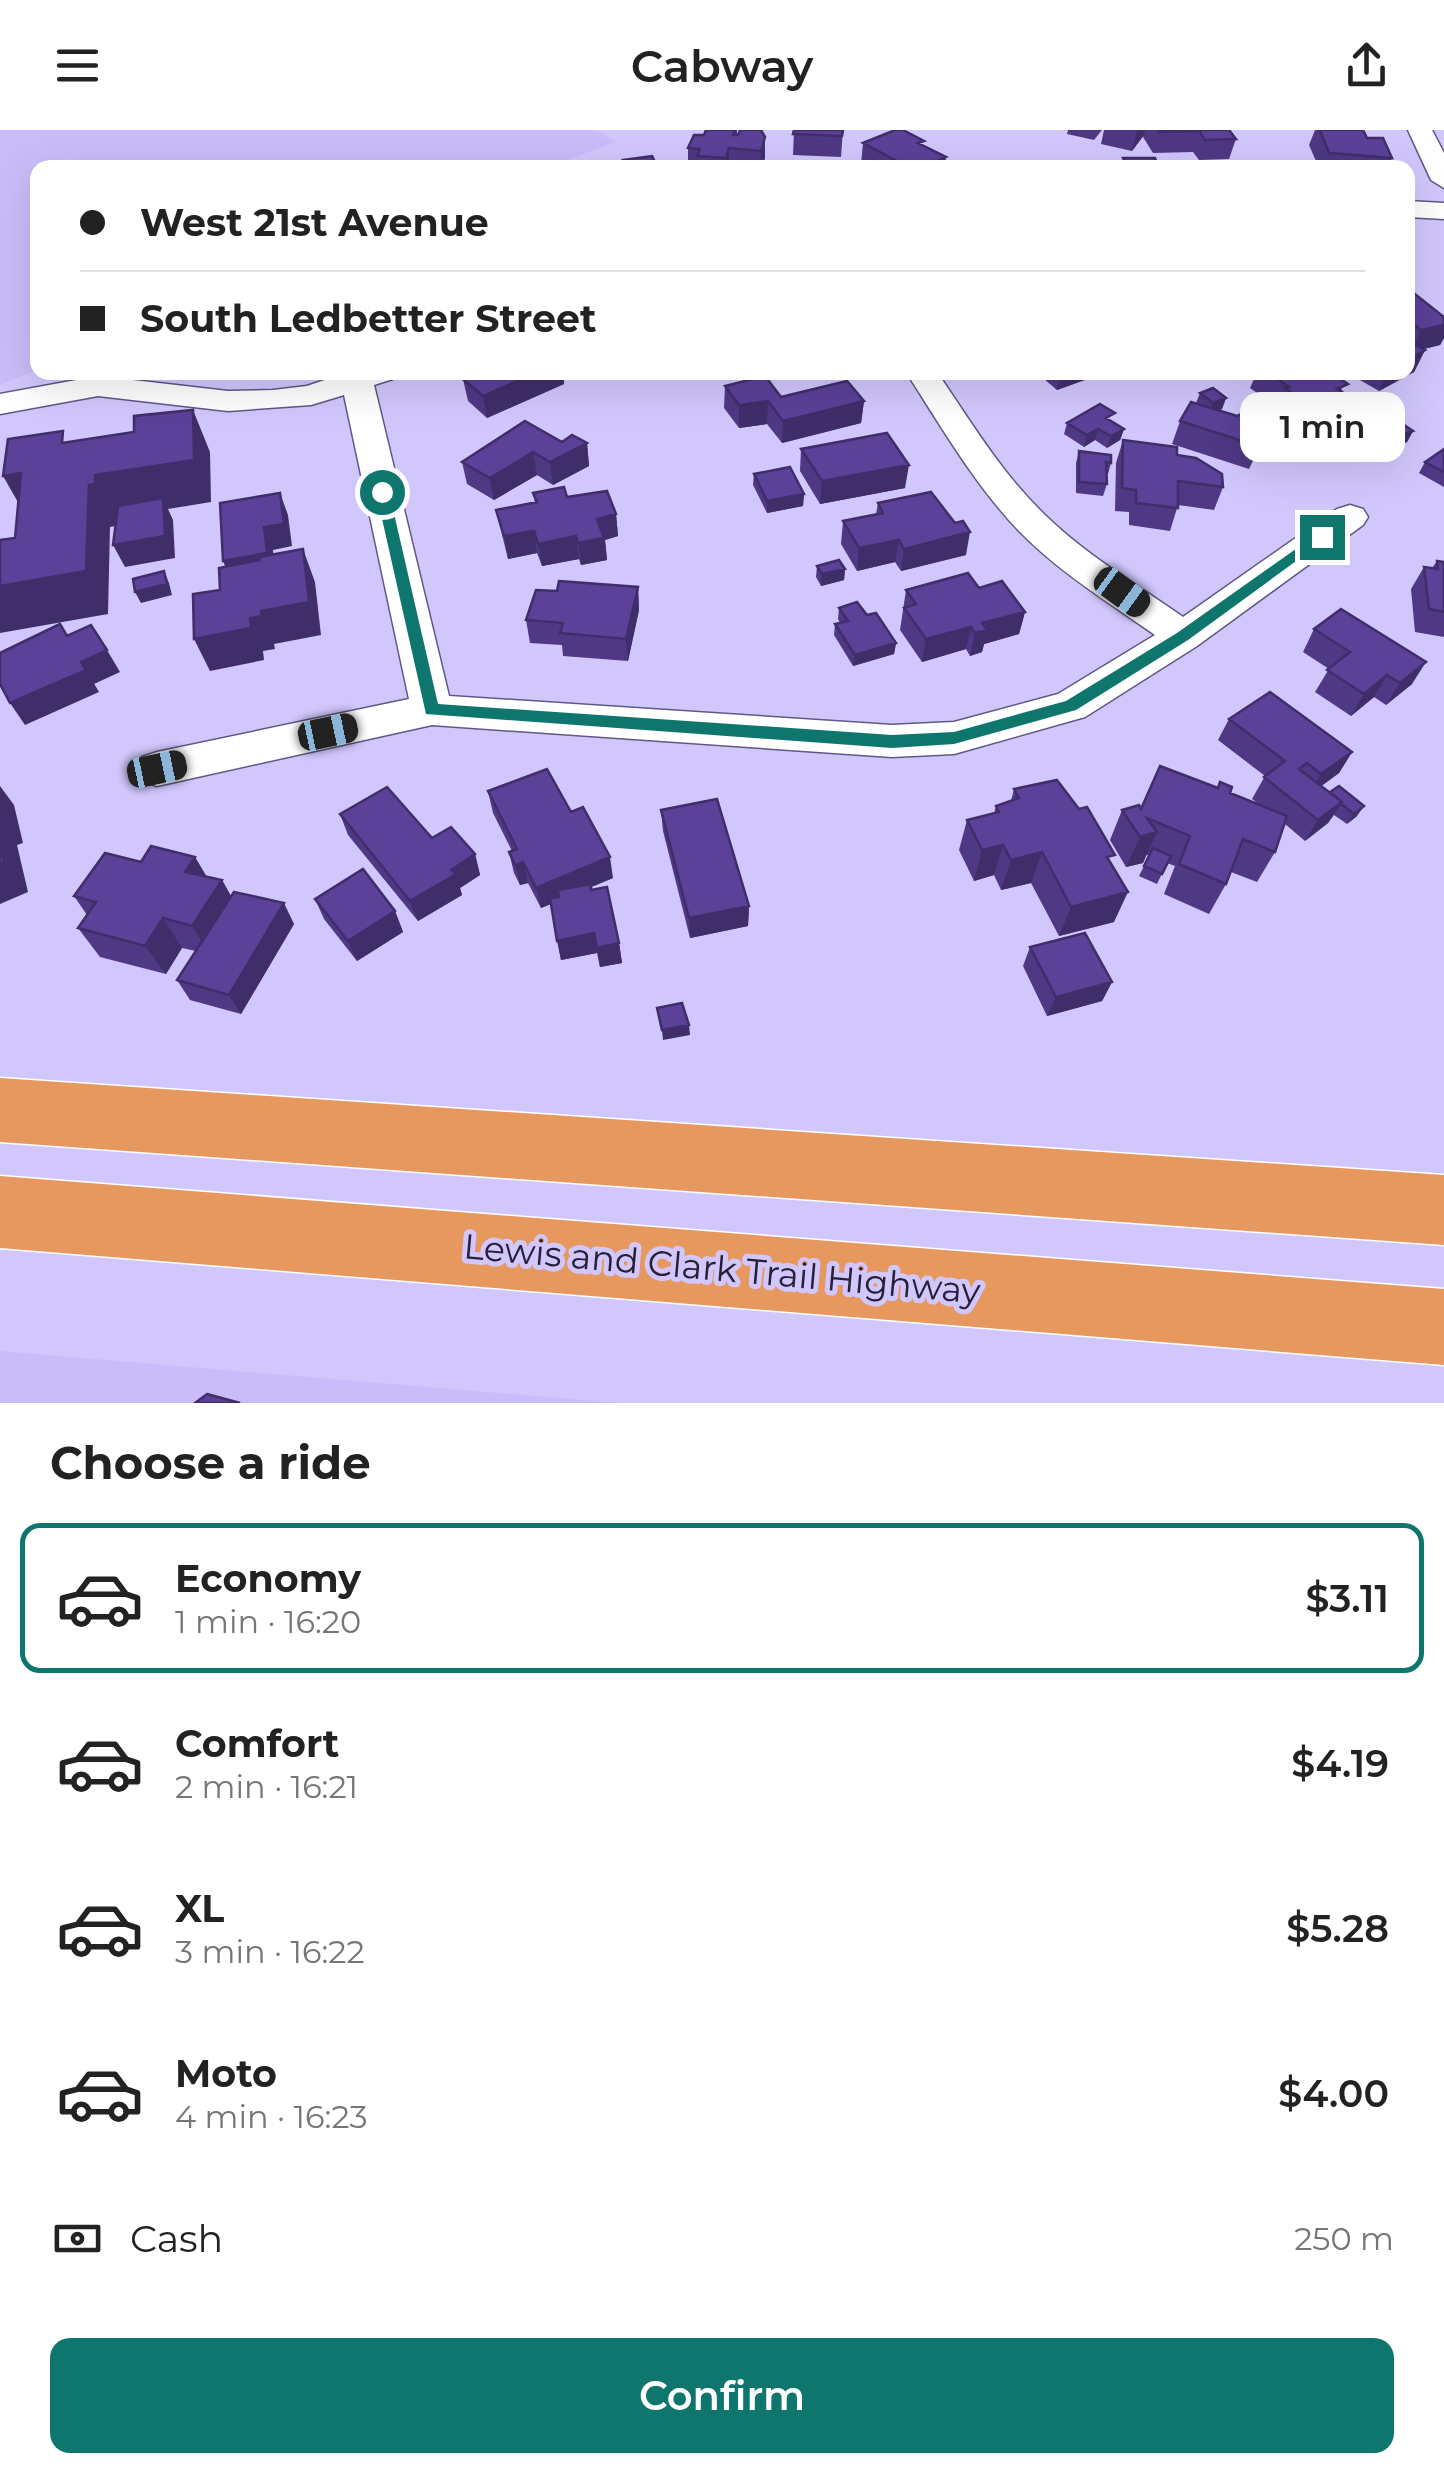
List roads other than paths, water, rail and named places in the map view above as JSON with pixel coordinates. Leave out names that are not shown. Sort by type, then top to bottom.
[{"type":"highway","points":[[0,1110],[1444,1210]]},
{"type":"highway","name":"Lewis and Clark Trail Highway","points":[[0,1212],[1444,1326]]},
{"type":"street","points":[[1420,130],[1444,180]]},
{"type":"street","points":[[1415,209],[1444,211]]},
{"type":"street","points":[[0,404],[98,386],[228,401],[274,400],[357,380]]},
{"type":"street","points":[[371,380],[432,710]]},
{"type":"street","points":[[926,380],[995,480],[1029,520],[1062,549],[1183,636]]},
{"type":"street","points":[[157,769],[432,710],[892,742],[954,738],[1070,706],[1183,636],[1350,517]]}]
